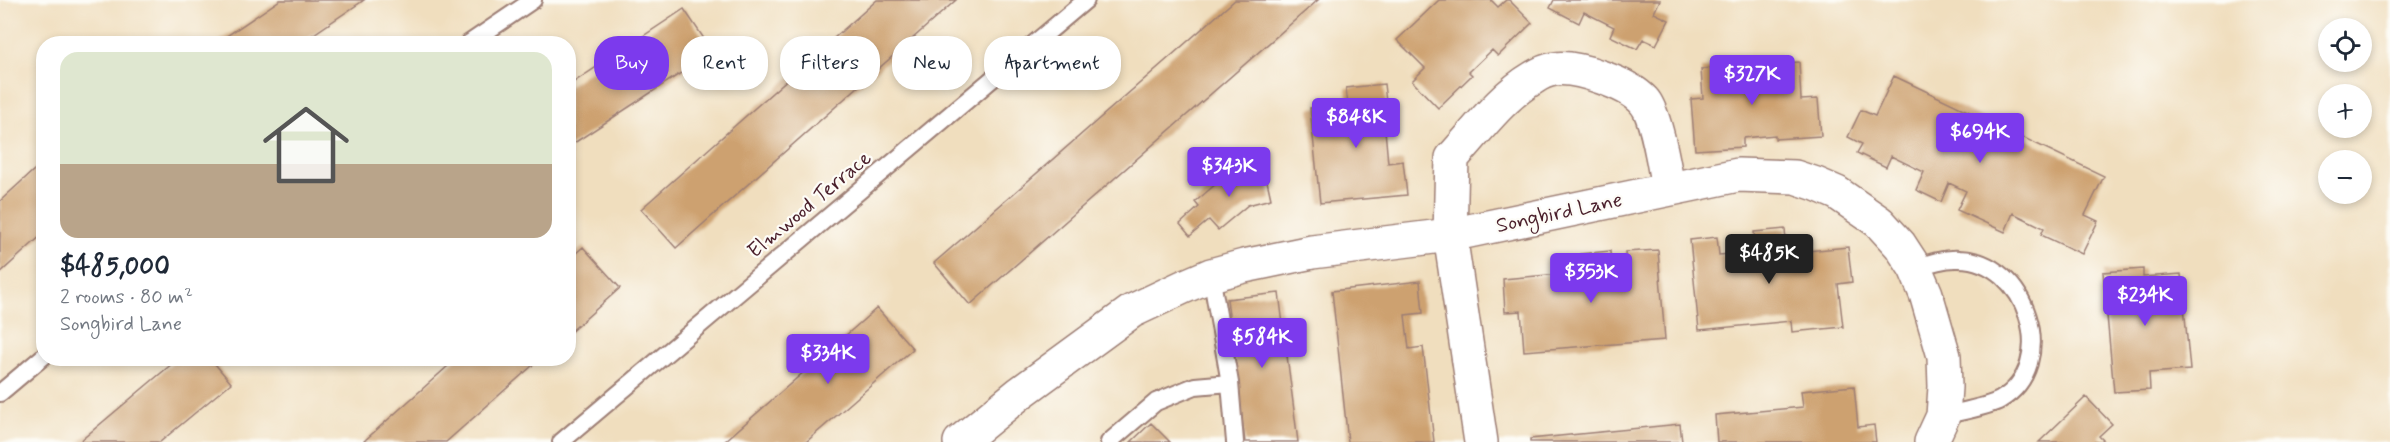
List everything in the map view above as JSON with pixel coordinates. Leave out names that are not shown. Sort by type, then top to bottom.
[{"type":"street","points":[[1482,442],[1450,235],[1452,158],[1519,87],[1536,76],[1555,69],[1576,71],[1622,86],[1645,101],[1659,138],[1668,189]]},
{"type":"street","name":"Songbird Lane","points":[[960,442],[1020,393],[1132,311],[1211,275],[1312,252],[1450,235],[1738,175],[1795,177],[1837,193],[1879,222],[1900,245],[1915,268],[1929,302],[1944,356],[1946,387],[1937,429]]},
{"type":"lane","points":[[480,36],[533,0]]},
{"type":"lane","name":"Elmwood Terrace","points":[[561,442],[1086,0]]},
{"type":"lane","points":[[1915,268],[1935,261],[1961,259],[1985,265],[2008,280],[2024,302],[2031,329],[2032,355],[2027,371],[2015,388],[1999,401],[1937,429]]},
{"type":"lane","points":[[1211,275],[1230,383],[1235,442]]},
{"type":"lane","points":[[0,393],[36,363]]},
{"type":"lane","points":[[1109,442],[1156,402],[1195,386],[1230,383]]},
{"type":"building","points":[[280,0],[364,0],[311,36],[227,36]]},
{"type":"building","points":[[877,0],[956,0],[915,36],[892,36],[892,57],[880,67],[880,36],[836,36]]},
{"type":"building","points":[[1235,0],[1318,0],[970,305],[934,263]]},
{"type":"building","points":[[1439,0],[1491,0],[1498,7],[1509,0],[1532,23],[1498,56],[1492,50],[1469,72],[1472,75],[1438,108],[1412,81],[1425,68],[1397,40]]},
{"type":"building","points":[[1554,0],[1660,0],[1654,13],[1669,20],[1656,45],[1643,39],[1637,49],[1610,36],[1614,27],[1584,12],[1579,23],[1550,8]]},
{"type":"building","points":[[684,9],[702,36],[681,36],[681,73],[669,81],[669,36],[643,36]]},
{"type":"building","points":[[1799,62],[1801,100],[1818,99],[1821,136],[1775,139],[1775,135],[1743,138],[1743,147],[1695,150],[1691,99],[1703,98],[1701,69]]},
{"type":"building","points":[[594,69],[594,90],[655,90],[576,142],[576,81]]},
{"type":"building","points":[[1894,76],[2104,176],[2085,215],[2098,221],[2082,254],[2041,235],[2044,228],[2013,213],[2005,232],[1957,210],[1966,191],[1949,183],[1941,202],[1916,190],[1924,172],[1891,156],[1886,167],[1857,153],[1862,144],[1848,137],[1861,110],[1875,116]]},
{"type":"building","points":[[1384,84],[1389,129],[1385,130],[1388,163],[1403,161],[1407,195],[1320,203],[1310,108],[1348,105],[1346,88]]},
{"type":"building","points":[[780,86],[780,90],[854,90],[676,248],[641,209]]},
{"type":"building","points":[[1263,163],[1271,199],[1248,205],[1218,230],[1209,220],[1190,236],[1180,224],[1199,207],[1195,202],[1231,171]]},
{"type":"building","points":[[36,168],[36,240],[0,273],[0,201]]},
{"type":"building","points":[[1785,229],[1787,253],[1848,247],[1852,282],[1838,284],[1843,327],[1792,332],[1791,321],[1699,330],[1690,240],[1717,237],[1719,255],[1756,252],[1754,232]]},
{"type":"building","points":[[583,247],[620,288],[576,327],[576,253]]},
{"type":"building","points":[[1658,250],[1665,340],[1524,351],[1521,311],[1505,312],[1503,279],[1581,272],[1580,254],[1610,251],[1611,269],[1626,268],[1625,252]]},
{"type":"building","points":[[2143,269],[2143,277],[2181,274],[2190,370],[2149,373],[2150,390],[2114,392],[2103,272]]},
{"type":"building","points":[[1420,281],[1423,313],[1405,315],[1409,349],[1423,347],[1434,442],[1348,442],[1332,291]]},
{"type":"building","points":[[1279,293],[1298,442],[1245,442],[1227,299]]},
{"type":"building","points":[[877,308],[913,349],[806,442],[724,442]]},
{"type":"building","points":[[169,366],[217,366],[231,383],[160,442],[79,442]]},
{"type":"building","points":[[448,366],[532,366],[446,442],[363,442]]},
{"type":"building","points":[[1854,386],[1858,427],[1874,425],[1876,442],[1717,442],[1715,415],[1803,407],[1801,391]]},
{"type":"building","points":[[2086,397],[2112,424],[2099,436],[2105,442],[2039,442]]},
{"type":"building","points":[[1151,423],[1170,442],[1131,442]]},
{"type":"building","points":[[1680,424],[1682,442],[1530,442],[1530,439]]}]
